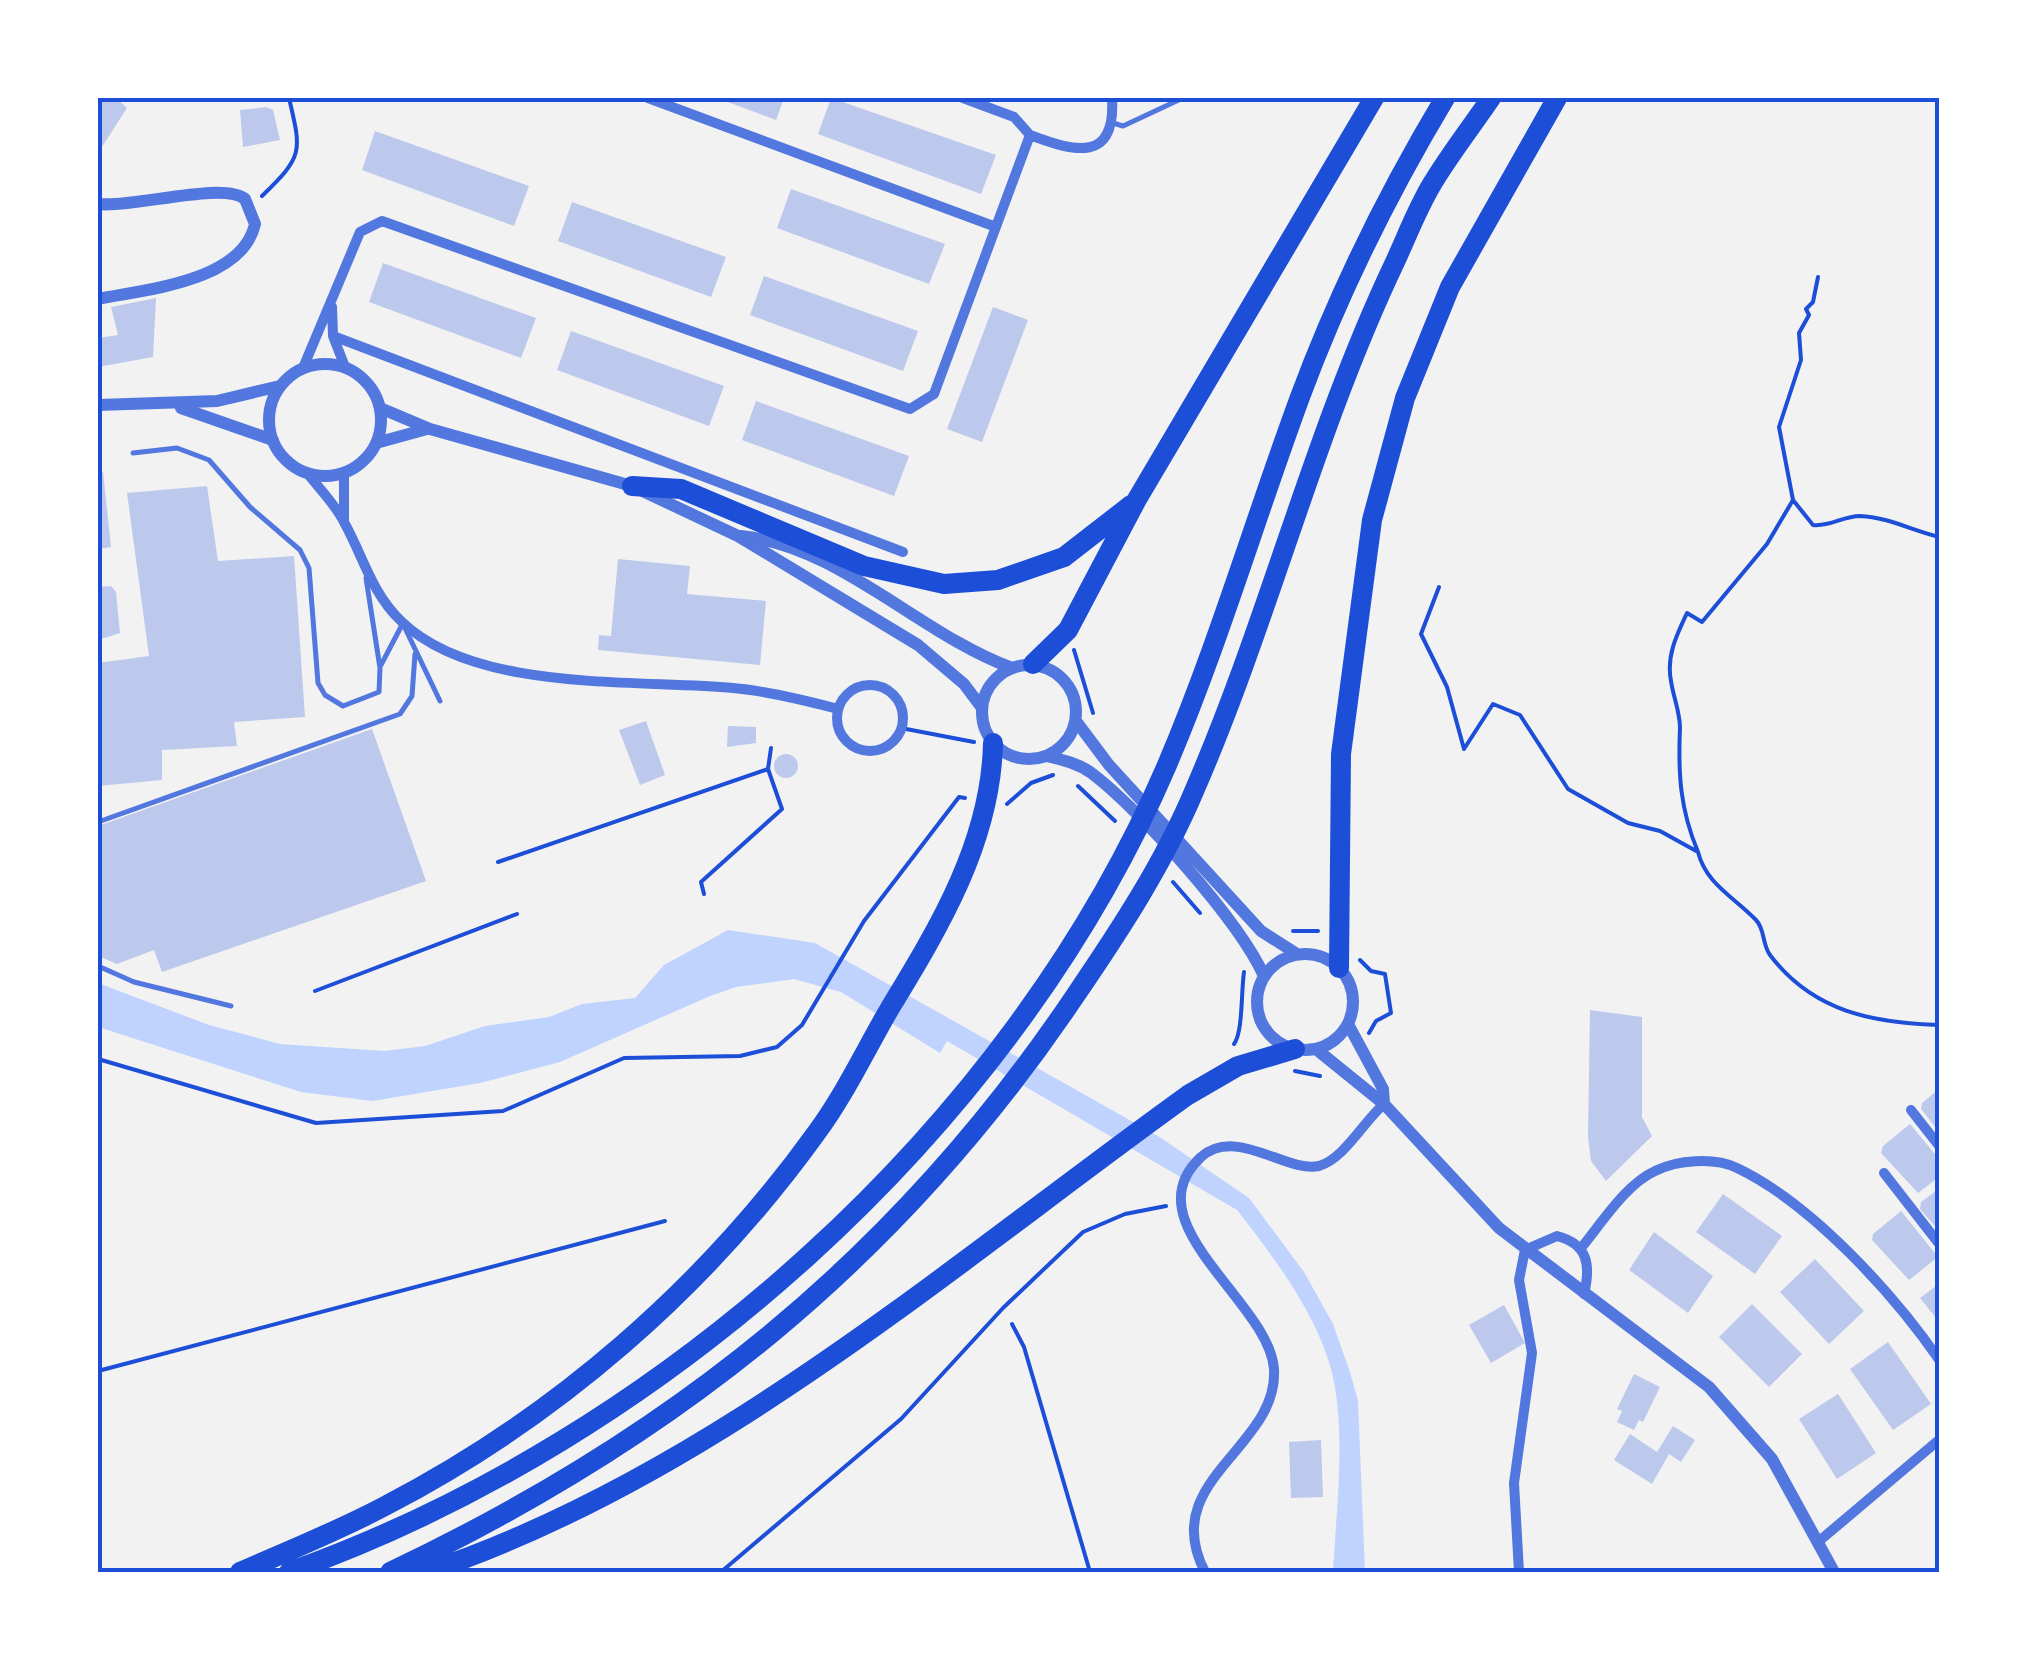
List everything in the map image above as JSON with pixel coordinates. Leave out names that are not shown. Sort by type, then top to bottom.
[{"type":"highway","points":[[1022,666],[1068,630],[1136,501],[1374,98]]},
{"type":"highway","points":[[290,1572],[449,1504],[542,1453],[683,1360],[814,1252],[974,1080],[1114,870],[1166,767],[1327,331],[1393,186],[1445,98]]},
{"type":"highway","points":[[390,1572],[486,1527],[640,1435],[709,1386],[904,1214],[1008,1095],[1136,903],[1195,791],[1275,583],[1362,332],[1431,186],[1491,98]]},
{"type":"highway","points":[[1339,968],[1341,754],[1372,520],[1405,398],[1450,287],[1557,98]]},
{"type":"highway","points":[[632,486],[681,489],[864,566],[944,584],[998,580],[1064,557],[1136,501]]},
{"type":"highway","points":[[240,1572],[386,1506],[504,1434],[626,1343],[736,1238],[820,1130],[958,888],[988,802],[984,742]]},
{"type":"highway","points":[[426,1572],[482,1554],[617,1489],[794,1381],[1152,1121],[1238,1066],[1305,1049]]},
{"type":"street","points":[[648,98],[996,227]]},
{"type":"street","points":[[963,98],[1014,117],[1030,135],[1083,150],[1103,142],[1114,123],[1112,98]]},
{"type":"street","points":[[98,406],[248,397],[280,386],[303,368],[332,307],[360,232],[382,221],[910,410],[934,394],[1030,135]]},
{"type":"street","points":[[98,204],[151,203],[218,190],[242,195],[251,206],[253,233],[229,261],[175,282],[98,299]]},
{"type":"street","points":[[332,307],[333,336],[345,368]]},
{"type":"street","points":[[333,336],[903,552]]},
{"type":"street","points":[[303,368],[331,364],[345,368],[368,383],[380,408],[376,443],[363,461],[344,472],[308,473]]},
{"type":"street","points":[[280,386],[272,403],[273,440],[286,460],[308,473],[344,522],[366,575],[403,623],[466,657],[515,673],[738,688],[838,709]]},
{"type":"street","points":[[169,404],[273,440]]},
{"type":"street","points":[[380,408],[430,429],[632,486],[738,536],[918,645],[964,684],[982,708]]},
{"type":"street","points":[[376,443],[430,429]]},
{"type":"street","points":[[344,472],[344,522]]},
{"type":"street","points":[[738,536],[772,539],[864,585],[982,657],[1058,674],[1067,683],[1077,708],[1076,721],[1066,742],[1047,756]]},
{"type":"street","points":[[1022,666],[991,684],[982,708],[984,742],[1018,758],[1047,756],[1079,765],[1114,794],[1235,927],[1264,976]]},
{"type":"street","points":[[860,686],[882,687],[898,700],[901,728],[886,747],[865,750],[846,740],[837,720],[838,709],[843,699],[860,686]]},
{"type":"street","points":[[1076,721],[1108,765],[1261,931],[1296,954],[1326,958],[1339,968],[1352,993],[1348,1024],[1383,1089],[1384,1104]]},
{"type":"street","points":[[1296,954],[1284,958],[1264,976],[1258,988],[1258,1015],[1272,1037],[1305,1049],[1384,1104],[1473,1202],[1525,1250],[1721,1400],[1772,1459],[1834,1572]]},
{"type":"street","points":[[1305,1049],[1329,1044],[1348,1024]]},
{"type":"street","points":[[1205,1572],[1196,1556],[1192,1528],[1197,1505],[1262,1412],[1274,1368],[1264,1338],[1192,1235],[1179,1200],[1202,1157],[1221,1148],[1244,1147],[1314,1167],[1349,1144],[1362,1122],[1384,1104]]},
{"type":"street","points":[[1910,1110],[1940,1148]]},
{"type":"street","points":[[1580,1248],[1652,1172],[1700,1162],[1734,1166],[1775,1190],[1837,1243],[1897,1306],[1940,1362]]},
{"type":"street","points":[[1884,1173],[1940,1245]]},
{"type":"street","points":[[1525,1250],[1557,1236],[1580,1248],[1588,1261],[1584,1294]]},
{"type":"street","points":[[1518,1572],[1514,1483],[1532,1353],[1519,1280],[1525,1250]]},
{"type":"street","points":[[1818,1542],[1940,1439]]},
{"type":"lane","points":[[1114,123],[1123,126],[1183,98]]},
{"type":"lane","points":[[133,453],[176,448],[209,460],[250,507],[300,550],[309,568],[318,683],[325,695],[343,706],[379,692],[380,668],[366,575]]},
{"type":"lane","points":[[380,668],[403,623]]},
{"type":"lane","points":[[403,623],[440,701]]},
{"type":"lane","points":[[98,822],[400,714],[412,696],[415,654]]},
{"type":"lane","points":[[98,966],[134,982],[230,1006]]},
{"type":"path","points":[[251,206],[296,161],[300,145],[289,98]]},
{"type":"path","points":[[1818,277],[1813,302],[1806,309],[1810,315],[1800,333],[1801,360],[1779,426],[1793,500],[1813,525],[1826,526],[1854,516],[1881,518],[1940,537]]},
{"type":"path","points":[[1793,500],[1767,544],[1702,622],[1687,613],[1673,642],[1669,676],[1680,724],[1677,748],[1681,811],[1703,872],[1760,924],[1766,951],[1796,984],[1845,1014],[1882,1022],[1940,1025]]},
{"type":"path","points":[[1440,587],[1422,634],[1447,687],[1464,748],[1493,704],[1520,716],[1568,789],[1628,823],[1660,831],[1698,852]]},
{"type":"path","points":[[901,728],[984,742]]},
{"type":"path","points":[[704,894],[702,882],[782,809],[768,770],[771,748]]},
{"type":"path","points":[[498,862],[768,770]]},
{"type":"path","points":[[98,1060],[316,1123],[503,1110],[624,1058],[740,1056],[776,1047],[802,1025],[864,921],[959,797],[1005,807],[1031,783],[1059,774]]},
{"type":"path","points":[[1071,780],[1110,817]]},
{"type":"path","points":[[315,991],[517,914]]},
{"type":"path","points":[[721,1572],[902,1419],[1003,1308],[1084,1232],[1125,1214],[1179,1200]]},
{"type":"path","points":[[98,1371],[665,1221]]},
{"type":"path","points":[[1012,1324],[1024,1347],[1090,1572]]},
{"type":"water","points":[[728,930],[815,943],[1158,1136],[1249,1198],[1304,1272],[1333,1324],[1350,1372],[1358,1401],[1365,1572],[1333,1572],[1339,1438],[1336,1394],[1323,1345],[1284,1273],[1237,1210],[947,1041],[940,1053],[841,992],[794,979],[736,987],[560,1062],[480,1083],[373,1101],[301,1092],[98,1027],[98,983],[209,1025],[280,1044],[384,1051],[425,1046],[485,1026],[549,1017],[582,1004],[635,998],[664,965]]},
{"type":"building","points":[[100,98],[116,98],[127,108],[98,153]]},
{"type":"building","points":[[717,98],[784,98],[776,120]]},
{"type":"building","points":[[831,98],[996,155],[981,194],[818,134]]},
{"type":"building","points":[[240,110],[273,110],[280,140],[243,147]]},
{"type":"building","points":[[375,131],[529,186],[514,226],[362,170]]},
{"type":"building","points":[[791,189],[945,244],[929,284],[777,228]]},
{"type":"building","points":[[572,202],[726,257],[711,297],[558,241]]},
{"type":"building","points":[[383,263],[536,318],[521,358],[369,302]]},
{"type":"building","points":[[764,276],[918,331],[903,371],[750,315]]},
{"type":"building","points":[[156,298],[153,357],[98,367],[98,338],[118,335],[111,307]]},
{"type":"building","points":[[993,307],[1028,320],[982,442],[947,429]]},
{"type":"building","points":[[571,331],[724,386],[709,426],[557,370]]},
{"type":"building","points":[[756,401],[909,456],[894,496],[742,440]]},
{"type":"building","points":[[103,472],[111,547],[98,549],[98,473]]},
{"type":"building","points":[[207,486],[218,561],[294,556],[305,717],[234,722],[237,746],[162,750],[162,780],[98,786],[98,663],[149,656],[127,493]]},
{"type":"building","points":[[618,559],[690,566],[687,594],[766,601],[760,665],[598,650],[599,635],[611,636]]},
{"type":"building","points":[[111,586],[116,592],[120,633],[98,640],[98,587]]},
{"type":"building","points":[[646,721],[665,775],[640,785],[619,730]]},
{"type":"building","points":[[728,726],[756,727],[756,743],[727,747]]},
{"type":"building","points":[[372,729],[426,881],[162,972],[154,950],[117,964],[98,956],[98,826]]},
{"type":"building","points":[[786,754],[798,766],[786,778],[774,766]]},
{"type":"building","points":[[1590,1010],[1642,1017],[1642,1117],[1652,1136],[1606,1181],[1591,1161],[1588,1137]]},
{"type":"building","points":[[1940,1088],[1940,1133],[1921,1109],[1922,1103]]},
{"type":"building","points":[[1910,1124],[1940,1160],[1940,1176],[1918,1193],[1881,1153],[1883,1146]]},
{"type":"building","points":[[1940,1188],[1940,1232],[1920,1209],[1921,1202]]},
{"type":"building","points":[[1723,1194],[1782,1236],[1755,1274],[1696,1232]]},
{"type":"building","points":[[1901,1211],[1938,1257],[1909,1280],[1872,1240],[1873,1234]]},
{"type":"building","points":[[1654,1232],[1713,1276],[1688,1313],[1629,1270]]},
{"type":"building","points":[[1815,1259],[1864,1311],[1829,1344],[1780,1292]]},
{"type":"building","points":[[1940,1283],[1940,1323],[1920,1298]]},
{"type":"building","points":[[1752,1304],[1802,1354],[1769,1387],[1719,1337]]},
{"type":"building","points":[[1504,1305],[1525,1343],[1491,1363],[1469,1325]]},
{"type":"building","points":[[1888,1342],[1931,1404],[1893,1430],[1850,1369]]},
{"type":"building","points":[[1634,1374],[1660,1387],[1643,1422],[1639,1420],[1634,1430],[1617,1422],[1622,1411],[1617,1409]]},
{"type":"building","points":[[1838,1394],[1876,1453],[1837,1479],[1799,1419]]},
{"type":"building","points":[[1673,1426],[1695,1440],[1681,1462],[1669,1454],[1652,1484],[1614,1460],[1630,1434],[1657,1452]]},
{"type":"building","points":[[1321,1440],[1323,1497],[1291,1498],[1289,1442]]}]
